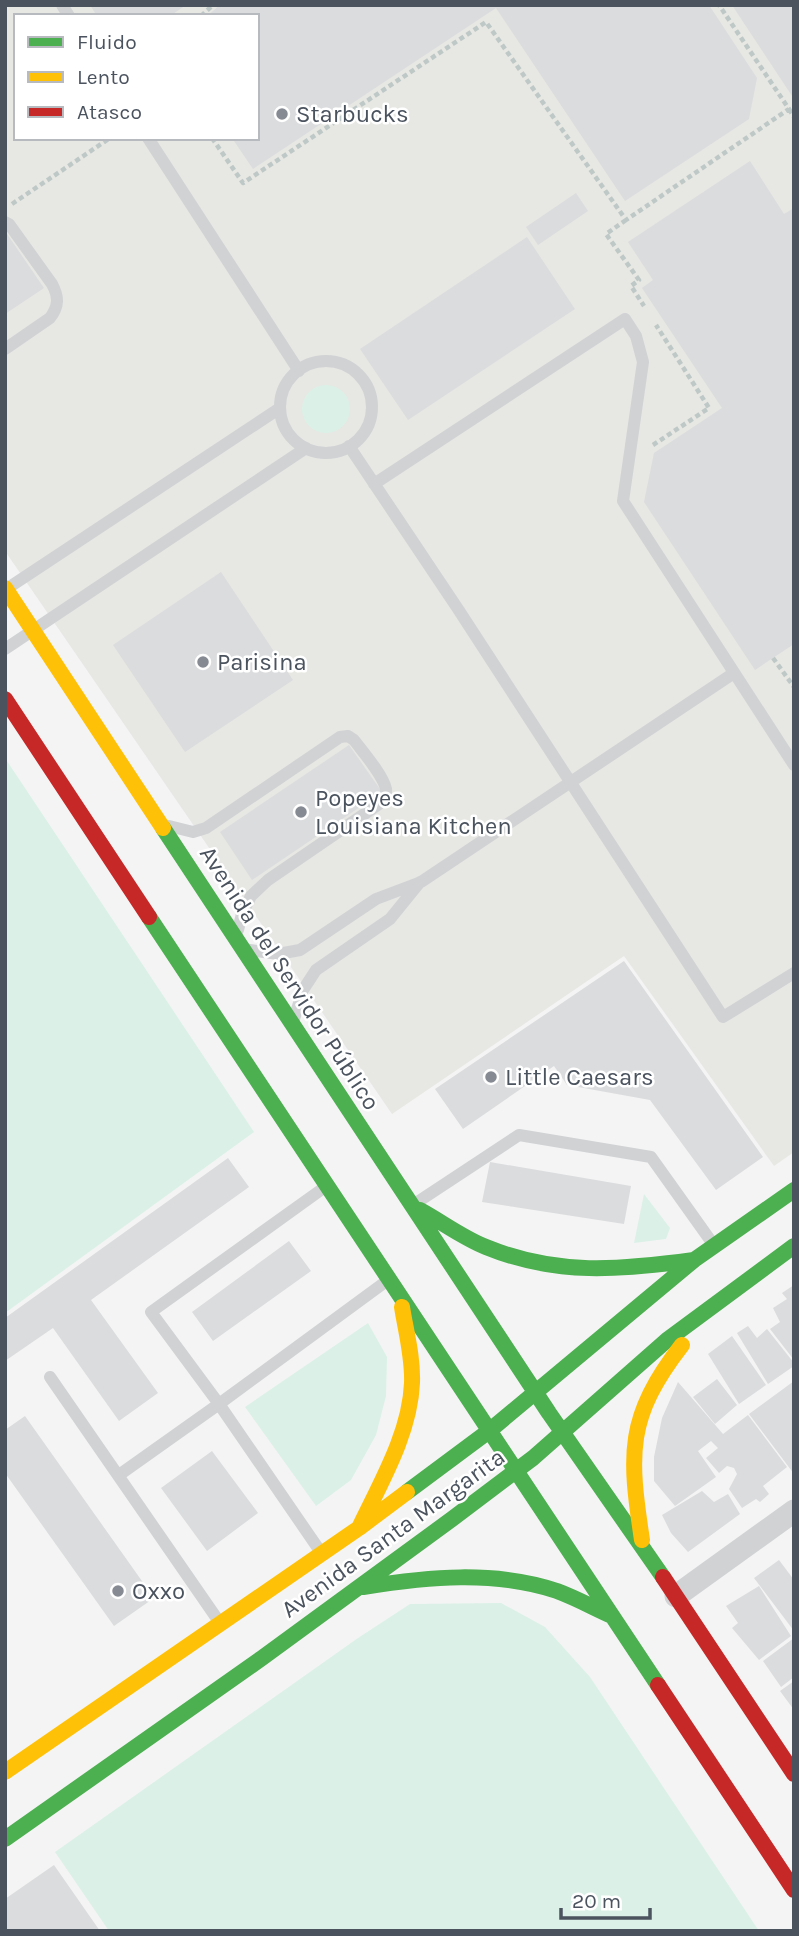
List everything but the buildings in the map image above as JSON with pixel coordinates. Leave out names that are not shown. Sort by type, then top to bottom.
[{"type":"main road","name":"Avenida del Servidor Público","points":[[6,589],[564,1434],[791,1762]]},
{"type":"main road","points":[[5,699],[794,1890]]},
{"type":"main road","name":"Avenida Santa Margarita","points":[[5,1772],[359,1528],[489,1432],[694,1260],[794,1190]]},
{"type":"main road","points":[[413,1205],[485,1247],[532,1263],[576,1271],[615,1271],[694,1260]]},
{"type":"main road","name":"Avenida Santa Margarita","points":[[5,1839],[515,1472],[564,1434],[649,1355],[794,1246]]},
{"type":"main road","points":[[359,1528],[392,1455],[408,1410],[413,1369],[394,1285]]},
{"type":"main road","points":[[644,1549],[632,1463],[636,1423],[653,1383],[710,1307]]},
{"type":"main road","points":[[357,1588],[417,1578],[467,1575],[513,1580],[555,1591],[612,1616]]},
{"type":"street","points":[[676,1596],[794,1511]]},
{"type":"lane","points":[[149,140],[299,371]]},
{"type":"lane","points":[[5,222],[9,223],[57,293],[58,302],[56,311],[50,318],[5,349]]},
{"type":"lane","points":[[374,484],[625,318],[636,337],[643,362],[624,501],[794,765]]},
{"type":"lane","points":[[330,361],[345,365],[357,373],[367,385],[372,399],[372,414],[367,429],[357,441],[330,453],[306,448],[290,436],[282,422],[282,393],[290,379],[299,371],[315,363],[330,361]]},
{"type":"lane","points":[[6,589],[280,408]]},
{"type":"lane","points":[[349,446],[723,1017],[794,973]]},
{"type":"lane","points":[[5,649],[306,448]]},
{"type":"lane","points":[[160,823],[193,832],[206,828],[340,737],[348,736],[354,740],[382,780],[386,789],[385,796],[379,804],[268,880],[251,896],[242,914],[240,943],[278,954],[300,950],[376,898],[421,882],[734,673]]},
{"type":"lane","points":[[293,1023],[303,990],[316,971],[390,919],[421,882]]},
{"type":"lane","points":[[413,1205],[519,1135],[651,1157],[714,1246]]},
{"type":"lane","points":[[321,1553],[152,1311],[328,1184]]},
{"type":"lane","points":[[119,1475],[394,1285]]},
{"type":"lane","points":[[50,1377],[221,1623]]},
{"type":"path","points":[[719,5],[794,117]]},
{"type":"path","points":[[213,140],[243,183],[486,22],[626,220],[789,109]]},
{"type":"path","points":[[5,208],[107,140]]},
{"type":"path","points":[[774,658],[794,687]]},
{"type":"shaded area","points":[[5,5],[794,5],[794,1152],[774,1166],[624,956],[392,1114],[5,551]]},
{"type":"green space","points":[[326,385],[343,392],[350,409],[343,426],[326,433],[309,426],[302,409],[309,392]]},
{"type":"green space","points":[[5,758],[254,1132],[5,1313]]},
{"type":"green space","points":[[644,1194],[670,1228],[666,1239],[634,1243]]},
{"type":"green space","points":[[368,1323],[387,1357],[386,1396],[376,1435],[351,1480],[316,1506],[245,1407]]},
{"type":"green space","points":[[501,1603],[545,1627],[590,1677],[759,1931],[109,1931],[55,1852],[410,1604]]},
{"type":"traffic: fast","points":[[163,828],[549,1413],[663,1577]]},
{"type":"traffic: fast","points":[[149,917],[658,1685]]},
{"type":"traffic: fast","points":[[407,1492],[489,1431],[694,1260],[794,1190]]},
{"type":"traffic: fast","points":[[420,1210],[477,1243],[538,1263],[614,1268],[694,1260]]},
{"type":"traffic: fast","points":[[5,1839],[262,1658],[452,1519],[533,1458],[667,1340],[794,1246]]},
{"type":"traffic: fast","points":[[363,1587],[436,1578],[509,1580],[557,1591],[612,1616]]},
{"type":"traffic: slow","points":[[5,588],[163,828]]},
{"type":"traffic: slow","points":[[360,1526],[393,1457],[410,1402],[411,1364],[402,1307]]},
{"type":"traffic: slow","points":[[642,1540],[635,1483],[636,1437],[650,1394],[682,1345]]},
{"type":"traffic: slow","points":[[5,1772],[359,1528],[407,1492]]},
{"type":"traffic: jam","points":[[5,699],[149,917]]},
{"type":"traffic: jam","points":[[663,1577],[794,1774]]},
{"type":"traffic: jam","points":[[658,1685],[794,1890]]},
{"type":"place","name":"Starbucks","points":[[282,114]]},
{"type":"place","name":"Parisina","points":[[203,662]]},
{"type":"place","name":"Popeyes Louisiana Kitchen","points":[[301,812]]},
{"type":"place","name":"Little Caesars","points":[[491,1077]]},
{"type":"place","name":"Oxxo","points":[[118,1591]]}]
